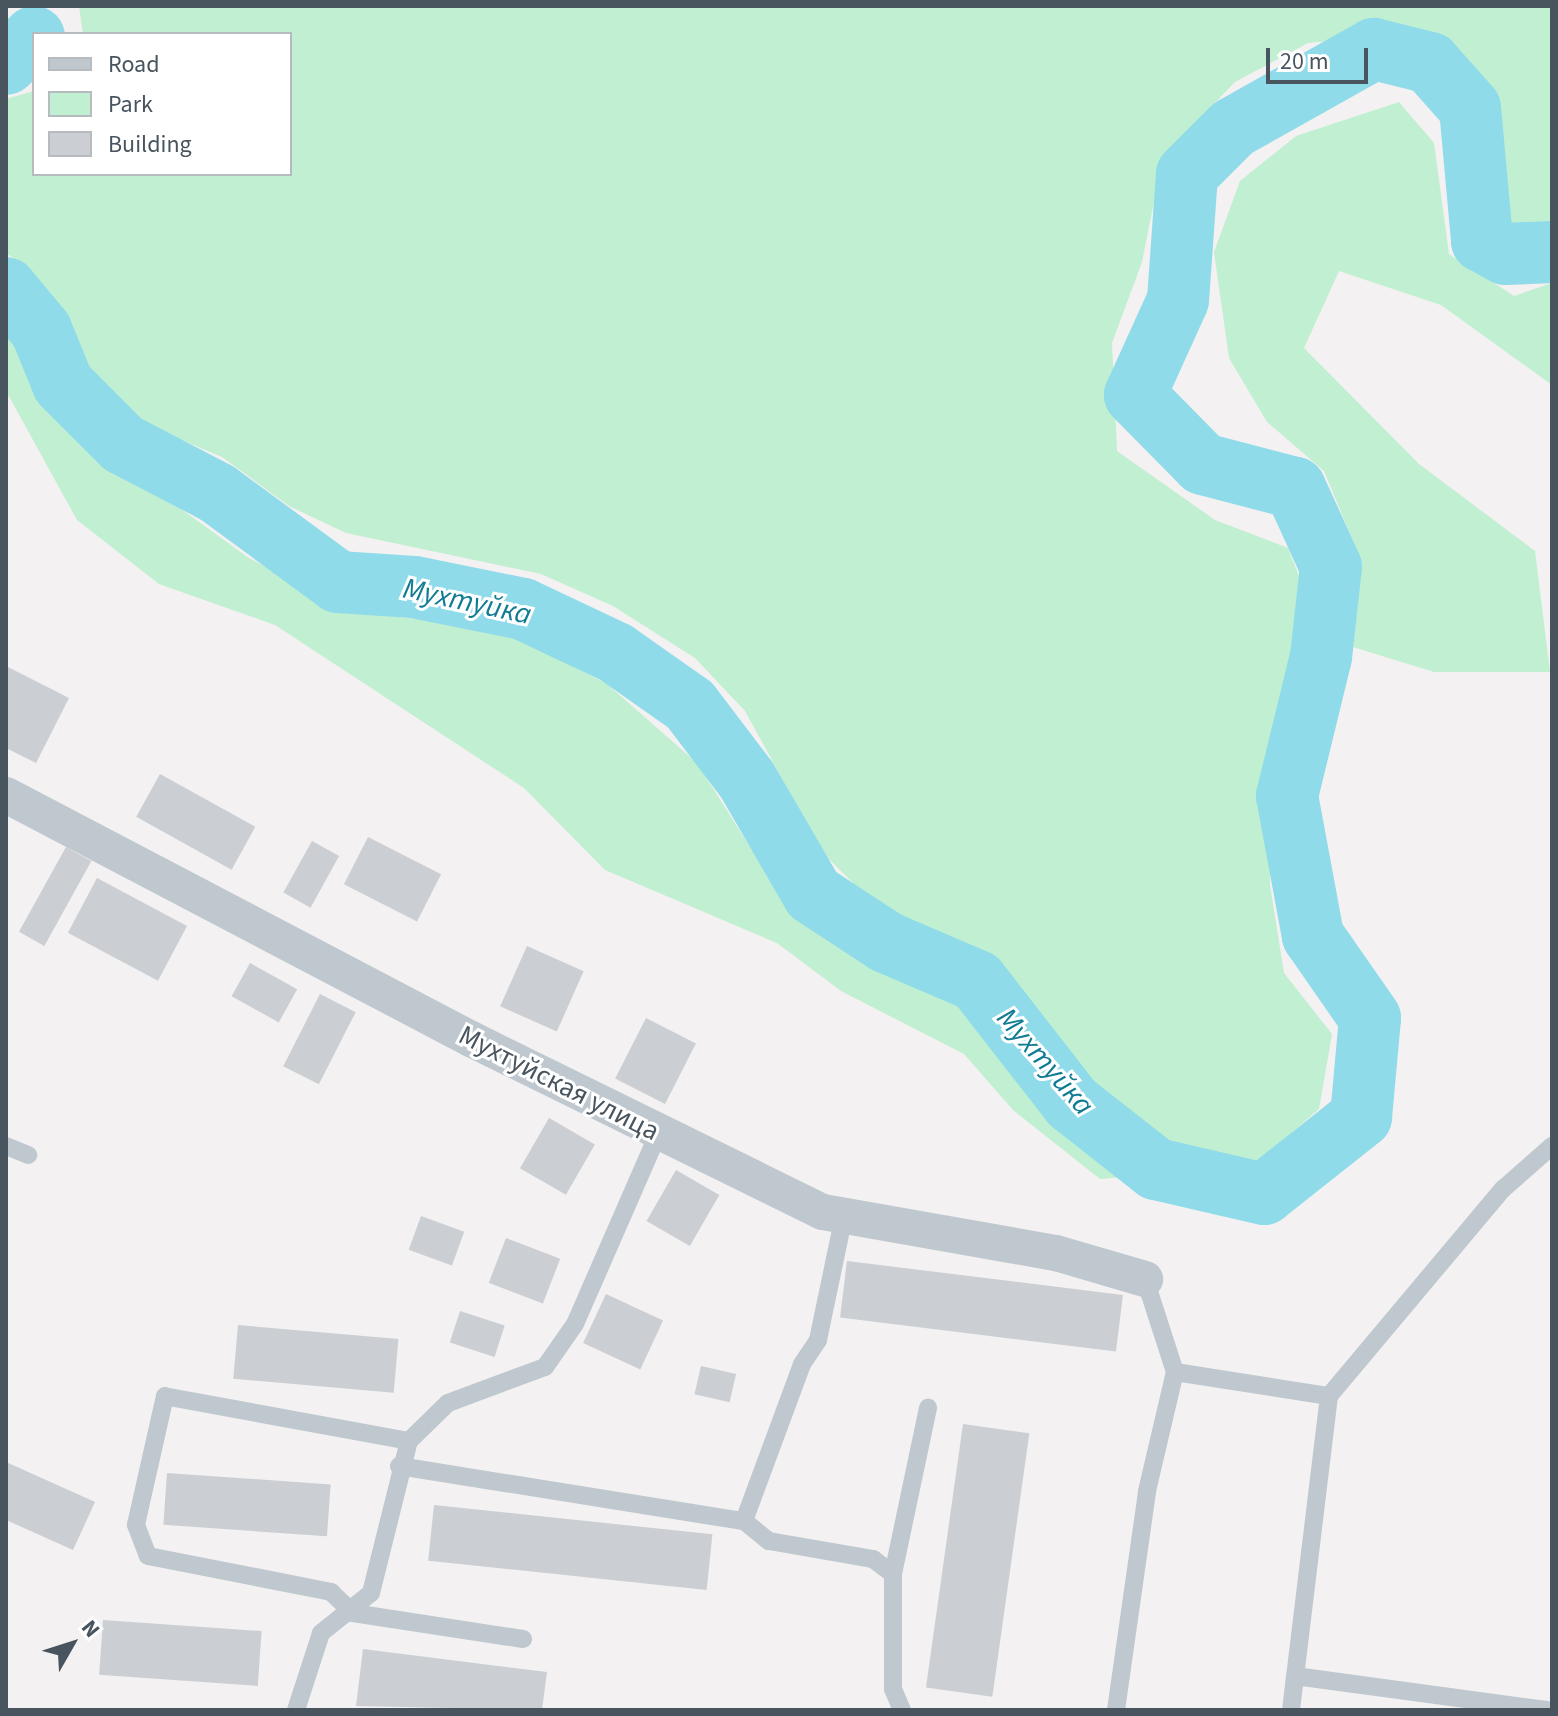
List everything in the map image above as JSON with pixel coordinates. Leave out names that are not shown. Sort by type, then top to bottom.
[{"type":"street","name":"Мухтуйская улица","points":[[6,795],[658,1134],[844,1216],[1056,1253],[1145,1279]]},
{"type":"lane","points":[[296,1710],[321,1633],[353,1613],[371,1593],[399,1466],[409,1441],[448,1403],[545,1367],[575,1324],[658,1134]]},
{"type":"lane","points":[[6,1146],[28,1155]]},
{"type":"lane","points":[[1291,1710],[1329,1396],[1503,1189],[1552,1146]]},
{"type":"lane","points":[[744,1521],[818,1340],[844,1216]]},
{"type":"lane","points":[[1116,1710],[1147,1491],[1175,1372],[1145,1279]]},
{"type":"lane","points":[[1175,1372],[1329,1396]]},
{"type":"lane","points":[[409,1441],[165,1396],[136,1525],[148,1556],[331,1592],[353,1613],[523,1639]]},
{"type":"lane","points":[[902,1710],[893,1689],[893,1574],[928,1408]]},
{"type":"lane","points":[[399,1466],[744,1521],[769,1541],[873,1559],[893,1574]]},
{"type":"lane","points":[[1295,1676],[1547,1710]]},
{"type":"green space","points":[[79,6],[1552,6],[1552,222],[1503,229],[1482,107],[1447,52],[1402,34],[1308,43],[1235,82],[1163,157],[1142,262],[1112,343],[1117,451],[1215,520],[1288,548],[1306,594],[1294,673],[1269,756],[1270,885],[1284,973],[1332,1034],[1319,1109],[1252,1167],[1162,1148],[1020,1017],[1000,980],[962,946],[886,916],[823,853],[745,711],[695,658],[613,606],[541,574],[346,533],[289,506],[222,457],[115,412],[23,265],[6,253],[6,99],[32,92],[32,176],[292,176],[292,32],[83,32]]},
{"type":"green space","points":[[1399,102],[1434,143],[1449,254],[1514,296],[1552,283],[1552,385],[1441,305],[1339,271],[1304,348],[1419,464],[1535,551],[1550,672],[1434,672],[1353,647],[1362,563],[1324,471],[1267,422],[1229,358],[1214,252],[1240,181],[1296,136]]},
{"type":"green space","points":[[6,324],[43,389],[94,446],[246,556],[342,610],[500,629],[607,684],[697,763],[777,890],[966,1005],[1135,1176],[1100,1179],[1013,1110],[964,1054],[841,991],[777,943],[605,870],[524,788],[275,625],[159,584],[77,520],[6,391]]},
{"type":"building","points":[[6,666],[69,698],[36,763],[6,748]]},
{"type":"building","points":[[160,774],[255,827],[232,870],[136,817]]},
{"type":"building","points":[[368,837],[441,874],[417,921],[344,884]]},
{"type":"building","points":[[312,841],[339,856],[311,908],[283,893]]},
{"type":"building","points":[[66,847],[91,861],[44,946],[19,932]]},
{"type":"building","points":[[97,878],[187,926],[158,981],[68,933]]},
{"type":"building","points":[[527,946],[584,971],[557,1032],[500,1006]]},
{"type":"building","points":[[250,963],[297,989],[279,1022],[232,996]]},
{"type":"building","points":[[320,994],[356,1012],[319,1084],[283,1066]]},
{"type":"building","points":[[646,1018],[696,1043],[665,1104],[615,1079]]},
{"type":"building","points":[[549,1118],[595,1144],[566,1195],[520,1168]]},
{"type":"building","points":[[676,1170],[719,1195],[690,1246],[646,1221]]},
{"type":"building","points":[[421,1216],[464,1232],[452,1266],[409,1250]]},
{"type":"building","points":[[506,1238],[560,1259],[543,1304],[489,1283]]},
{"type":"building","points":[[847,1261],[1123,1295],[1116,1351],[840,1318]]},
{"type":"building","points":[[606,1294],[663,1321],[640,1370],[583,1343]]},
{"type":"building","points":[[460,1311],[505,1326],[495,1357],[450,1342]]},
{"type":"building","points":[[238,1325],[398,1339],[394,1393],[233,1379]]},
{"type":"building","points":[[701,1366],[736,1374],[730,1402],[694,1394]]},
{"type":"building","points":[[963,1424],[1029,1433],[992,1697],[926,1687]]},
{"type":"building","points":[[6,1462],[95,1502],[73,1550],[6,1520]]},
{"type":"building","points":[[167,1473],[331,1484],[327,1536],[163,1525]]},
{"type":"building","points":[[434,1505],[712,1534],[707,1590],[428,1561]]},
{"type":"building","points":[[103,1620],[262,1631],[258,1686],[99,1675]]},
{"type":"building","points":[[363,1649],[547,1672],[542,1710],[356,1706]]},
{"type":"waterway","name":"Мухтуйка","points":[[6,64],[32,39]]},
{"type":"waterway","name":"Мухтуйка","points":[[6,288],[41,330],[63,384],[123,444],[217,493],[338,582],[414,587],[523,609],[616,653],[690,705],[747,780],[813,894],[886,942],[977,981],[1072,1103],[1156,1169],[1264,1194],[1361,1117],[1370,1018],[1313,936],[1287,796],[1321,657],[1331,567],[1295,488],[1203,464],[1135,395],[1178,300],[1187,174],[1233,128],[1374,49],[1430,63],[1470,108],[1482,241],[1505,254],[1552,252]]}]
